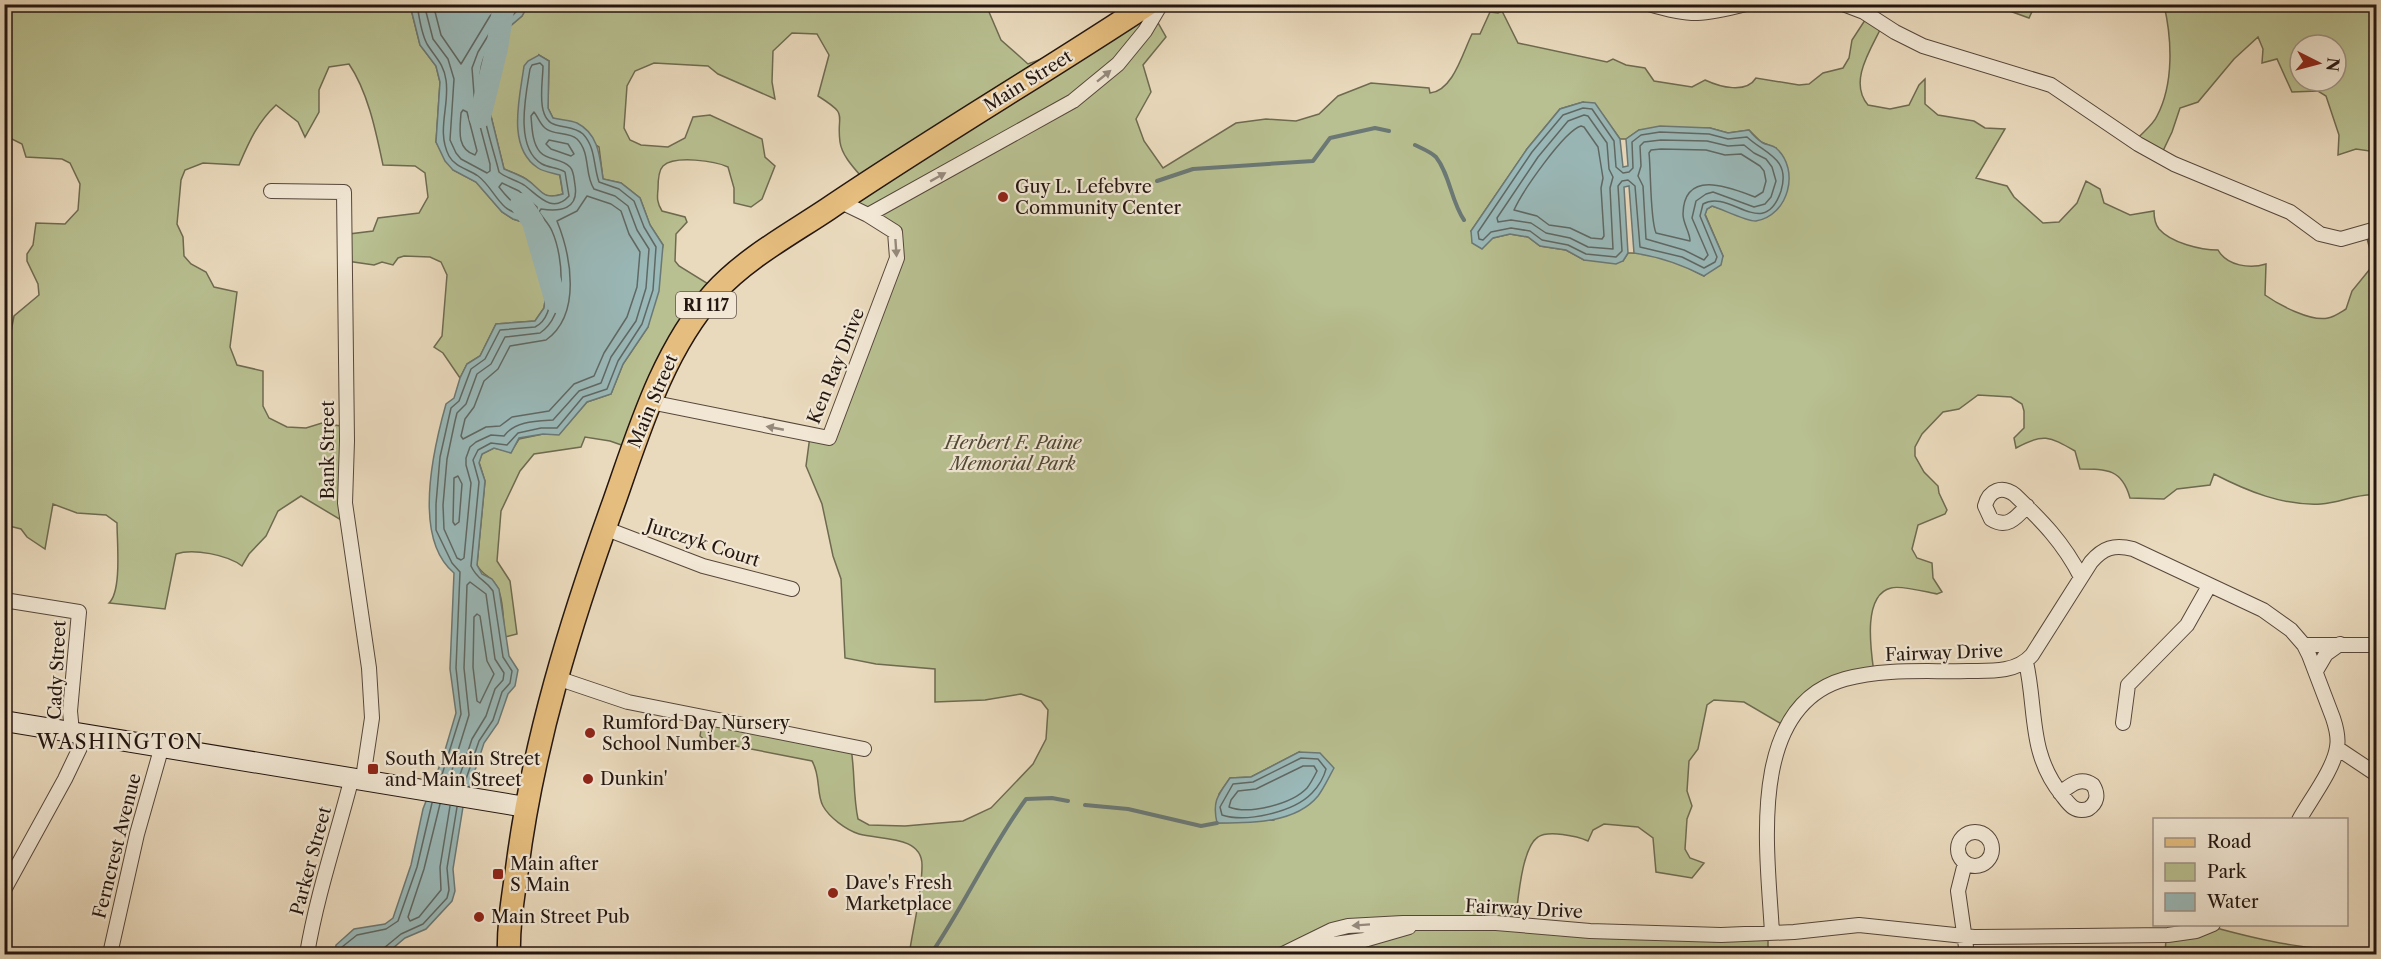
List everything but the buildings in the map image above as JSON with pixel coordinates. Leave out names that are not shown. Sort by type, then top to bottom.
[{"type":"main road","name":"Main Street","points":[[509,954],[508,931],[526,807],[557,678],[578,603],[650,402],[669,360],[714,293],[748,262],[839,201],[1148,4]]},
{"type":"main road","points":[[4,721],[501,801],[526,807]]},
{"type":"street","points":[[868,215],[1073,101],[1118,64],[1145,32],[1161,4]]},
{"type":"street","points":[[1649,4],[1676,13],[1698,15],[1746,4]]},
{"type":"street","points":[[1844,4],[1864,12],[1894,32],[1923,46],[2051,85],[2138,144],[2174,164],[2290,212],[2320,234],[2341,239],[2376,229]]},
{"type":"street","name":"Bank Street","points":[[271,191],[344,192],[347,441],[345,503],[366,646],[372,717],[358,778]]},
{"type":"street","name":"Ken Ray Drive","points":[[650,402],[829,438],[897,258],[896,232],[839,201]]},
{"type":"street","points":[[2027,506],[2058,538],[2081,577]]},
{"type":"street","name":"Jurczyk Court","points":[[604,528],[704,566],[792,589]]},
{"type":"street","name":"Fairway Drive","points":[[1772,933],[1768,815],[1773,764],[1780,741],[1791,719],[1806,702],[1842,679],[1864,674],[1987,671],[2017,667],[2026,662],[2098,553],[2112,547],[2133,549],[2272,616],[2291,630],[2304,645],[2316,671],[2336,728],[2337,748]]},
{"type":"street","points":[[2123,723],[2128,685],[2187,625],[2209,586]]},
{"type":"street","name":"Cady Street","points":[[4,600],[79,612],[70,711],[79,734]]},
{"type":"street","points":[[2316,671],[2326,654],[2340,644]]},
{"type":"street","points":[[2304,645],[2376,645]]},
{"type":"street","points":[[2026,662],[2037,748],[2047,775],[2060,793]]},
{"type":"street","points":[[557,678],[628,702],[864,749]]},
{"type":"street","points":[[4,890],[65,779],[79,734]]},
{"type":"street","name":"Ferncrest Avenue","points":[[110,954],[137,834],[162,746]]},
{"type":"street","points":[[2300,818],[2333,760],[2337,748],[2376,774]]},
{"type":"street","name":"Parker Street","points":[[307,954],[313,915],[358,778]]},
{"type":"street","points":[[1965,863],[1958,891],[1967,954]]},
{"type":"street","name":"Fairway Drive","points":[[1283,954],[1299,948],[1364,940],[1419,924],[1496,923],[1664,934],[1772,933],[1859,924],[1964,936],[2168,935],[2196,932],[2209,926]]},
{"type":"green space","points":[[4,5],[410,5],[420,45],[436,66],[440,82],[436,142],[453,170],[476,182],[502,212],[513,219],[532,225],[540,236],[547,259],[548,279],[544,308],[535,321],[496,324],[480,356],[467,364],[460,378],[443,353],[434,347],[442,336],[447,275],[441,262],[430,257],[404,256],[398,258],[393,265],[382,262],[374,265],[347,261],[349,234],[373,231],[378,218],[419,213],[428,197],[425,173],[415,166],[383,165],[366,100],[349,64],[329,67],[319,90],[319,112],[305,137],[298,122],[276,105],[259,126],[239,165],[203,163],[185,170],[181,180],[177,224],[183,237],[184,256],[191,264],[206,272],[214,287],[237,292],[230,347],[237,365],[263,371],[263,406],[269,418],[287,427],[306,428],[322,423],[347,427],[346,523],[301,496],[278,511],[266,536],[249,554],[242,566],[210,554],[183,552],[176,554],[165,609],[109,603],[116,588],[117,523],[106,515],[77,513],[53,504],[45,549],[27,537],[21,529],[5,525],[5,353],[14,316],[39,295],[38,284],[27,261],[27,254],[33,245],[36,223],[65,224],[78,210],[80,184],[70,163],[62,159],[26,157],[22,144],[5,138]]},
{"type":"green space","name":"Herbert F. Paine Memorial Park","points":[[528,5],[986,5],[1001,40],[1028,64],[1096,39],[1149,7],[1166,37],[1143,65],[1151,92],[1136,119],[1144,141],[1163,168],[1236,123],[1266,119],[1296,121],[1319,114],[1338,96],[1371,83],[1429,88],[1430,93],[1438,91],[1456,70],[1472,34],[1480,34],[1490,12],[1502,11],[1518,43],[1607,62],[1613,59],[1626,65],[1645,68],[1654,81],[1692,87],[1705,80],[1732,88],[1746,86],[1756,78],[1799,85],[1809,84],[1823,73],[1843,68],[1849,58],[1852,40],[1867,17],[1882,26],[1867,55],[1861,76],[1862,96],[1868,105],[1890,109],[1909,105],[1919,85],[1925,79],[1925,104],[1938,115],[1974,121],[1985,128],[2005,129],[1976,178],[2007,186],[2014,197],[2043,223],[2059,222],[2077,203],[2086,181],[2100,189],[2104,203],[2130,215],[2154,211],[2159,229],[2178,242],[2203,249],[2218,250],[2227,260],[2239,265],[2266,264],[2265,295],[2295,312],[2321,319],[2333,317],[2346,309],[2352,291],[2374,264],[2366,235],[2376,230],[2376,495],[2362,495],[2321,504],[2293,503],[2252,491],[2214,474],[2210,485],[2177,489],[2164,499],[2130,498],[2127,488],[2118,476],[2098,469],[2080,469],[2075,451],[2059,442],[2040,438],[2016,448],[2014,438],[2024,428],[2024,411],[2022,404],[2011,397],[1978,395],[1959,409],[1943,412],[1922,434],[1915,447],[1915,456],[1924,472],[1938,486],[1947,510],[1945,514],[1918,525],[1912,549],[1917,558],[1932,563],[1933,578],[1942,592],[1937,594],[1895,587],[1882,593],[1872,612],[1870,638],[1874,673],[1810,700],[1785,726],[1744,702],[1714,700],[1707,705],[1698,749],[1689,761],[1687,791],[1692,806],[1687,819],[1685,849],[1690,858],[1704,863],[1692,878],[1656,872],[1653,838],[1638,827],[1604,824],[1593,830],[1588,841],[1563,834],[1538,837],[1532,843],[1524,864],[1515,923],[1768,935],[1768,954],[906,954],[910,949],[922,876],[920,856],[916,849],[899,841],[859,834],[834,819],[821,801],[817,773],[812,761],[705,740],[700,736],[703,718],[851,748],[858,819],[869,825],[905,826],[963,821],[991,808],[1033,764],[1046,739],[1048,710],[1041,701],[1021,694],[985,700],[935,702],[935,669],[876,664],[845,658],[841,579],[833,556],[822,504],[806,466],[810,436],[832,437],[897,262],[896,236],[845,204],[866,182],[841,148],[838,112],[818,96],[829,55],[817,34],[792,33],[773,51],[772,82],[775,99],[718,74],[708,66],[654,63],[635,71],[627,86],[624,128],[630,140],[641,145],[668,147],[685,138],[693,117],[710,115],[762,139],[765,157],[775,166],[762,199],[751,207],[734,203],[734,188],[728,167],[705,161],[685,160],[669,163],[661,168],[658,195],[660,208],[662,211],[685,217],[687,222],[676,234],[675,261],[679,266],[718,290],[633,449],[610,441],[585,437],[581,447],[534,454],[520,471],[501,511],[497,561],[510,581],[517,634],[505,637],[499,590],[477,565],[485,481],[479,462],[482,454],[494,448],[511,452],[519,439],[543,434],[559,434],[587,402],[611,394],[623,364],[648,327],[663,245],[650,225],[640,198],[621,183],[603,179],[599,147],[553,118],[548,108],[563,194],[546,195],[526,179],[504,169],[488,104],[485,70],[508,28],[522,16]],"holes":[[[539,55],[549,61],[548,107]],[[1583,102],[1603,115],[1620,139],[1626,139],[1639,130],[1710,128],[1728,133],[1749,130],[1761,142],[1776,148],[1728,211],[1712,206],[1707,209],[1705,214],[1723,256],[1704,276],[1677,263],[1648,254],[1628,253],[1623,261],[1584,260],[1566,250],[1540,246],[1528,237],[1510,234],[1493,238],[1471,231],[1527,149],[1560,109]],[[1299,752],[1274,820],[1217,823],[1219,794],[1230,778],[1251,777]]]},
{"type":"green space","points":[[1993,5],[2035,5],[2029,18]]},
{"type":"green space","points":[[2164,5],[2376,5],[2376,152],[2356,149],[2338,155],[2339,135],[2326,96],[2321,93],[2348,93],[2348,33],[2288,33],[2288,83],[2277,59],[2262,63],[2263,49],[2258,37],[2234,59],[2198,102],[2180,108],[2161,155],[2135,141],[2150,126],[2163,103],[2169,76],[2169,32]]},
{"type":"green space","points":[[2209,926],[2291,945],[2332,949],[2376,948],[2376,954],[2165,954],[2166,939]]},
{"type":"water","points":[[410,5],[528,5],[522,16],[508,28],[485,70],[488,104],[504,169],[526,179],[546,195],[563,194],[560,175],[538,168],[528,159],[518,135],[518,106],[524,66],[539,55],[549,61],[548,108],[553,118],[577,123],[590,133],[597,147],[603,179],[621,183],[640,198],[650,225],[663,245],[659,291],[648,327],[623,364],[611,394],[587,402],[559,435],[543,434],[519,438],[511,453],[494,448],[482,454],[479,463],[485,481],[477,565],[482,574],[492,579],[499,589],[509,656],[518,670],[515,686],[508,694],[498,723],[484,743],[463,807],[453,869],[455,891],[452,901],[426,929],[405,938],[386,954],[335,954],[336,945],[354,929],[385,924],[393,918],[411,865],[423,809],[443,757],[456,713],[450,669],[454,573],[441,558],[433,538],[429,493],[436,445],[446,404],[454,398],[467,364],[480,356],[496,324],[535,321],[544,308],[548,279],[547,259],[540,236],[532,225],[513,219],[502,212],[476,182],[453,170],[445,161],[436,142],[440,82],[436,66],[420,45]]},
{"type":"water","points":[[1583,102],[1595,103],[1620,139],[1623,167],[1628,166],[1626,139],[1639,130],[1660,126],[1710,128],[1728,133],[1749,130],[1761,142],[1776,148],[1784,157],[1789,179],[1783,202],[1776,211],[1756,221],[1712,206],[1707,209],[1705,215],[1723,256],[1721,265],[1704,276],[1670,262],[1634,253],[1629,186],[1624,187],[1628,253],[1623,261],[1616,264],[1584,260],[1566,250],[1540,246],[1528,237],[1510,234],[1493,238],[1482,249],[1472,243],[1471,231],[1527,149],[1560,109]]},
{"type":"water","points":[[1299,752],[1320,753],[1334,768],[1318,796],[1308,805],[1297,812],[1271,820],[1217,823],[1215,809],[1217,799],[1230,778],[1251,777]]},
{"type":"waterway","points":[[480,117],[497,48],[504,4]]},
{"type":"waterway","points":[[1157,181],[1193,169],[1313,161],[1330,138],[1375,128],[1389,131]]},
{"type":"waterway","points":[[1415,145],[1434,155],[1441,164],[1464,220]]},
{"type":"waterway","points":[[521,204],[533,222],[556,302]]},
{"type":"waterway","points":[[931,954],[1026,799],[1052,798],[1068,801]]},
{"type":"waterway","points":[[1085,805],[1128,809],[1201,826],[1217,823]]},
{"type":"place","name":"Guy L. Lefebvre Community Center","points":[[1003,197]]},
{"type":"place","name":"Rumford Day Nursery School Number 3","points":[[590,733]]},
{"type":"place","name":"South Main Street and Main Street","points":[[373,769]]},
{"type":"place","name":"Dunkin'","points":[[588,779]]},
{"type":"place","name":"Main after S Main","points":[[498,874]]},
{"type":"place","name":"Dave's Fresh Marketplace","points":[[833,893]]},
{"type":"place","name":"Main Street Pub","points":[[479,917]]},
{"type":"district","name":"WASHINGTON","points":[[120,742]]}]
